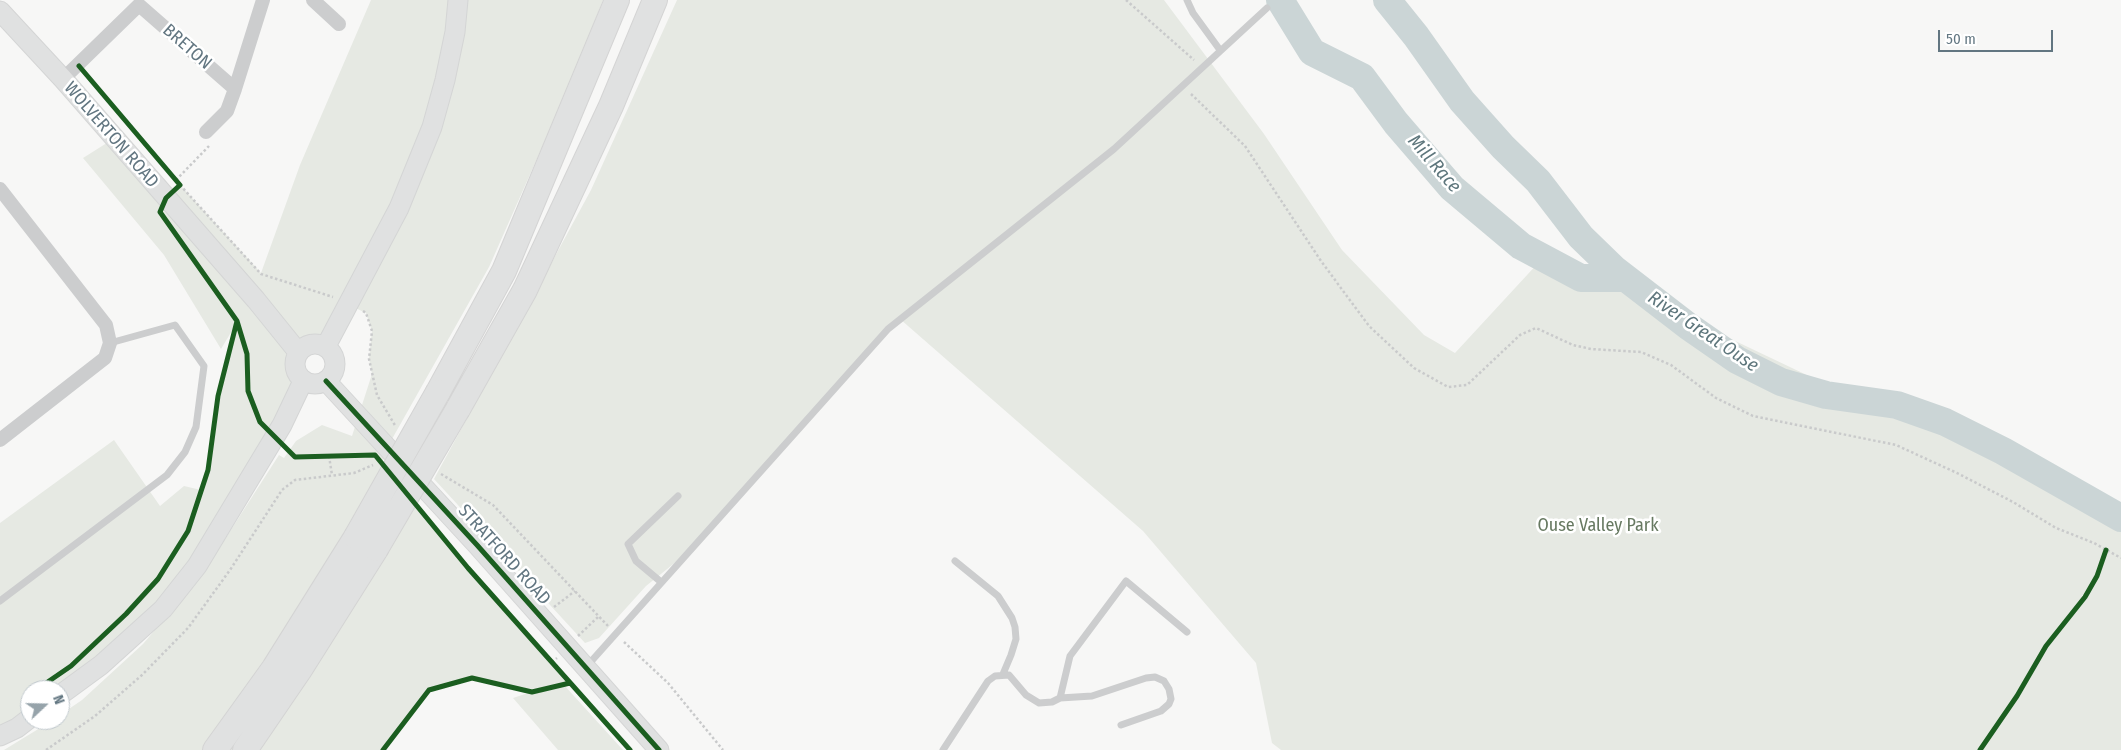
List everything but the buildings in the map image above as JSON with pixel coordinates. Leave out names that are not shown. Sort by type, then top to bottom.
[{"type":"highway","points":[[216,750],[274,668],[356,537],[504,271],[617,0]]},
{"type":"highway","points":[[244,750],[299,671],[376,549],[525,290],[612,106],[655,0]]},
{"type":"street","points":[[206,132],[227,111],[264,0]]},
{"type":"street","points":[[314,0],[339,24]]},
{"type":"street","points":[[326,346],[400,208],[432,127],[447,70],[458,0]]},
{"type":"street","name":"BRETON","points":[[64,79],[136,2],[235,89]]},
{"type":"street","name":"WOLVERTON ROAD","points":[[2,17],[64,79],[256,300],[298,352]]},
{"type":"street","points":[[0,190],[106,325],[110,343],[105,358],[0,440]]},
{"type":"street","points":[[311,343],[326,346],[331,351],[336,364],[331,376],[319,384],[303,381],[295,370],[294,362],[298,352],[303,346],[311,343]]},
{"type":"street","points":[[70,688],[101,665],[163,609],[196,566],[282,425],[303,381]]},
{"type":"street","name":"STRATFORD ROAD","points":[[326,381],[477,545],[659,750]]},
{"type":"street","points":[[0,736],[20,726]]},
{"type":"lane","points":[[1187,0],[1193,13],[1220,50]]},
{"type":"lane","points":[[585,668],[741,496],[888,329],[1114,149],[1266,8]]},
{"type":"lane","points":[[0,600],[167,475],[184,452],[196,427],[204,366],[175,325],[110,343]]},
{"type":"lane","points":[[661,582],[636,561],[628,544],[678,496]]},
{"type":"lane","points":[[955,561],[998,596],[1012,618],[1016,639],[1011,656],[1002,674]]},
{"type":"lane","points":[[1060,698],[1070,656],[1126,581],[1187,632]]},
{"type":"lane","points":[[943,750],[988,681],[1002,674],[1009,674],[1026,695],[1039,703],[1052,702],[1060,698],[1092,696],[1146,678],[1155,677],[1164,681],[1169,690],[1169,704],[1161,711],[1121,725]]},
{"type":"path","points":[[1126,0],[1202,67]]},
{"type":"path","points":[[1183,86],[1245,146],[1321,262],[1369,326],[1414,368],[1448,387],[1467,385],[1520,335],[1536,328],[1573,345],[1591,349],[1642,352],[1672,365],[1716,398],[1753,416],[1896,445],[1957,472],[2056,528],[2087,540],[2100,547],[2105,553],[2121,558]]},
{"type":"path","points":[[176,180],[210,146],[206,132]]},
{"type":"path","points":[[171,174],[261,274],[331,296],[366,313],[372,331],[369,359],[377,394],[396,427]]},
{"type":"path","points":[[166,198],[180,185]]},
{"type":"path","points":[[320,456],[338,455]]},
{"type":"path","points":[[329,456],[332,475]]},
{"type":"path","points":[[46,750],[94,716],[142,675],[188,628],[230,570],[282,490],[295,480],[354,473],[365,470],[381,461]]},
{"type":"path","points":[[438,473],[493,505],[615,634],[668,683],[724,750]]},
{"type":"path","points":[[552,608],[574,591]]},
{"type":"path","points":[[548,658],[558,669]]},
{"type":"green space","points":[[371,0],[603,0],[574,75],[489,267],[383,455],[385,457],[382,462],[468,568],[570,683],[564,685],[623,750],[558,750],[513,698],[531,692],[472,678],[429,690],[383,750],[4,750],[37,730],[70,730],[70,708],[82,700],[143,644],[183,597],[225,539],[279,455],[284,458],[296,441],[322,425],[352,436],[372,374],[369,359],[372,331],[366,313],[349,305],[319,343],[303,346],[296,355],[295,370],[300,378],[163,609],[70,682],[70,680],[20,680],[20,724],[0,736],[0,523],[114,440],[160,506],[184,486],[201,490],[208,470],[218,396],[236,324],[221,349],[164,255],[83,158],[110,141],[166,198],[180,185],[261,273],[300,165]]},
{"type":"green space","name":"Ouse Valley Park","points":[[677,0],[1164,0],[1264,134],[1342,250],[1424,335],[1455,353],[1552,248],[1586,270],[1874,407],[2121,506],[2121,750],[1281,750],[1272,743],[1256,663],[1143,531],[900,319],[687,553],[646,586],[599,638],[585,643],[434,479],[591,190]]},
{"type":"waterway","name":"Mill Race","points":[[1280,0],[1312,52],[1362,77],[1396,123],[1452,188],[1521,246],[1581,278],[1623,278]]},
{"type":"waterway","name":"River Great Ouse","points":[[1387,0],[1416,36],[1462,101],[1503,147],[1538,181],[1581,237],[1614,269],[1688,326],[1737,360],[1781,382],[1826,395],[1897,405],[1945,422],[2003,451],[2121,518]]},
{"type":"cycle path","points":[[51,680],[71,666],[126,614],[158,579],[188,531],[208,470],[218,396],[237,321],[160,212],[166,198],[180,185],[79,66]]},
{"type":"cycle path","points":[[237,321],[247,354],[248,391],[260,422],[295,457],[375,455],[468,568],[630,750]]},
{"type":"cycle path","points":[[326,381],[477,545],[659,750]]},
{"type":"cycle path","points":[[1980,750],[2017,696],[2046,646],[2085,597],[2097,576],[2106,550]]},
{"type":"cycle path","points":[[383,750],[429,690],[472,678],[532,692],[570,683]]}]
